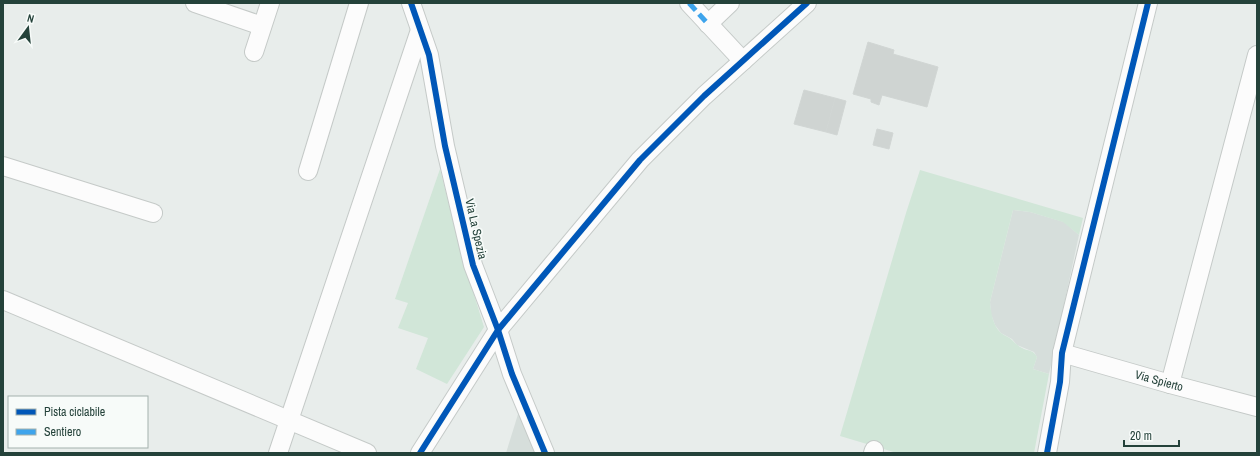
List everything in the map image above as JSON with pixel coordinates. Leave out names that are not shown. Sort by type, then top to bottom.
[{"type":"street","points":[[195,3],[262,26]]},
{"type":"street","points":[[254,52],[270,3]]},
{"type":"street","points":[[308,171],[359,3]]},
{"type":"street","name":"Via La Spezia","points":[[411,3],[429,55],[445,146],[473,265],[498,330],[512,374],[545,453]]},
{"type":"street","points":[[689,3],[743,61]]},
{"type":"street","points":[[708,24],[730,3]]},
{"type":"street","points":[[420,453],[498,330],[640,160],[704,96],[807,3]]},
{"type":"street","points":[[1047,453],[1060,382],[1062,353],[1148,3]]},
{"type":"street","points":[[278,453],[420,30]]},
{"type":"street","points":[[1170,384],[1257,55]]},
{"type":"street","points":[[3,166],[153,213]]},
{"type":"street","points":[[3,300],[367,453]]},
{"type":"street","name":"Via Spierto","points":[[1062,353],[1170,384],[1257,406]]},
{"type":"shaded area","points":[[1013,210],[1030,212],[1064,222],[1079,235],[1049,374],[1033,369],[1037,357],[1034,352],[1017,345],[1012,339],[1001,333],[995,325],[991,314],[990,302]]},
{"type":"shaded area","points":[[519,411],[536,453],[506,453]]},
{"type":"green space","points":[[440,169],[460,249],[484,327],[447,384],[416,369],[428,338],[398,328],[408,303],[395,299]]},
{"type":"green space","points":[[920,170],[1083,218],[1079,235],[1063,222],[1030,212],[1013,210],[990,302],[993,319],[998,330],[1016,344],[1035,354],[1037,357],[1033,369],[1049,374],[1034,453],[897,453],[840,436]]},
{"type":"building","points":[[868,42],[894,50],[893,54],[938,67],[927,107],[882,95],[879,105],[871,102],[871,99],[853,94]]},
{"type":"building","points":[[804,90],[835,98],[826,132],[794,124]]},
{"type":"building","points":[[835,98],[846,101],[837,135],[826,132]]},
{"type":"building","points":[[877,129],[893,133],[889,149],[873,145]]},
{"type":"marked path","points":[[689,3],[708,24]]},
{"type":"cycle path","points":[[411,3],[429,55],[445,146],[473,265],[498,330],[512,374],[545,453]]},
{"type":"cycle path","points":[[420,453],[498,330],[640,160],[704,96],[807,3]]},
{"type":"cycle path","points":[[1047,453],[1060,382],[1062,353],[1148,3]]}]
